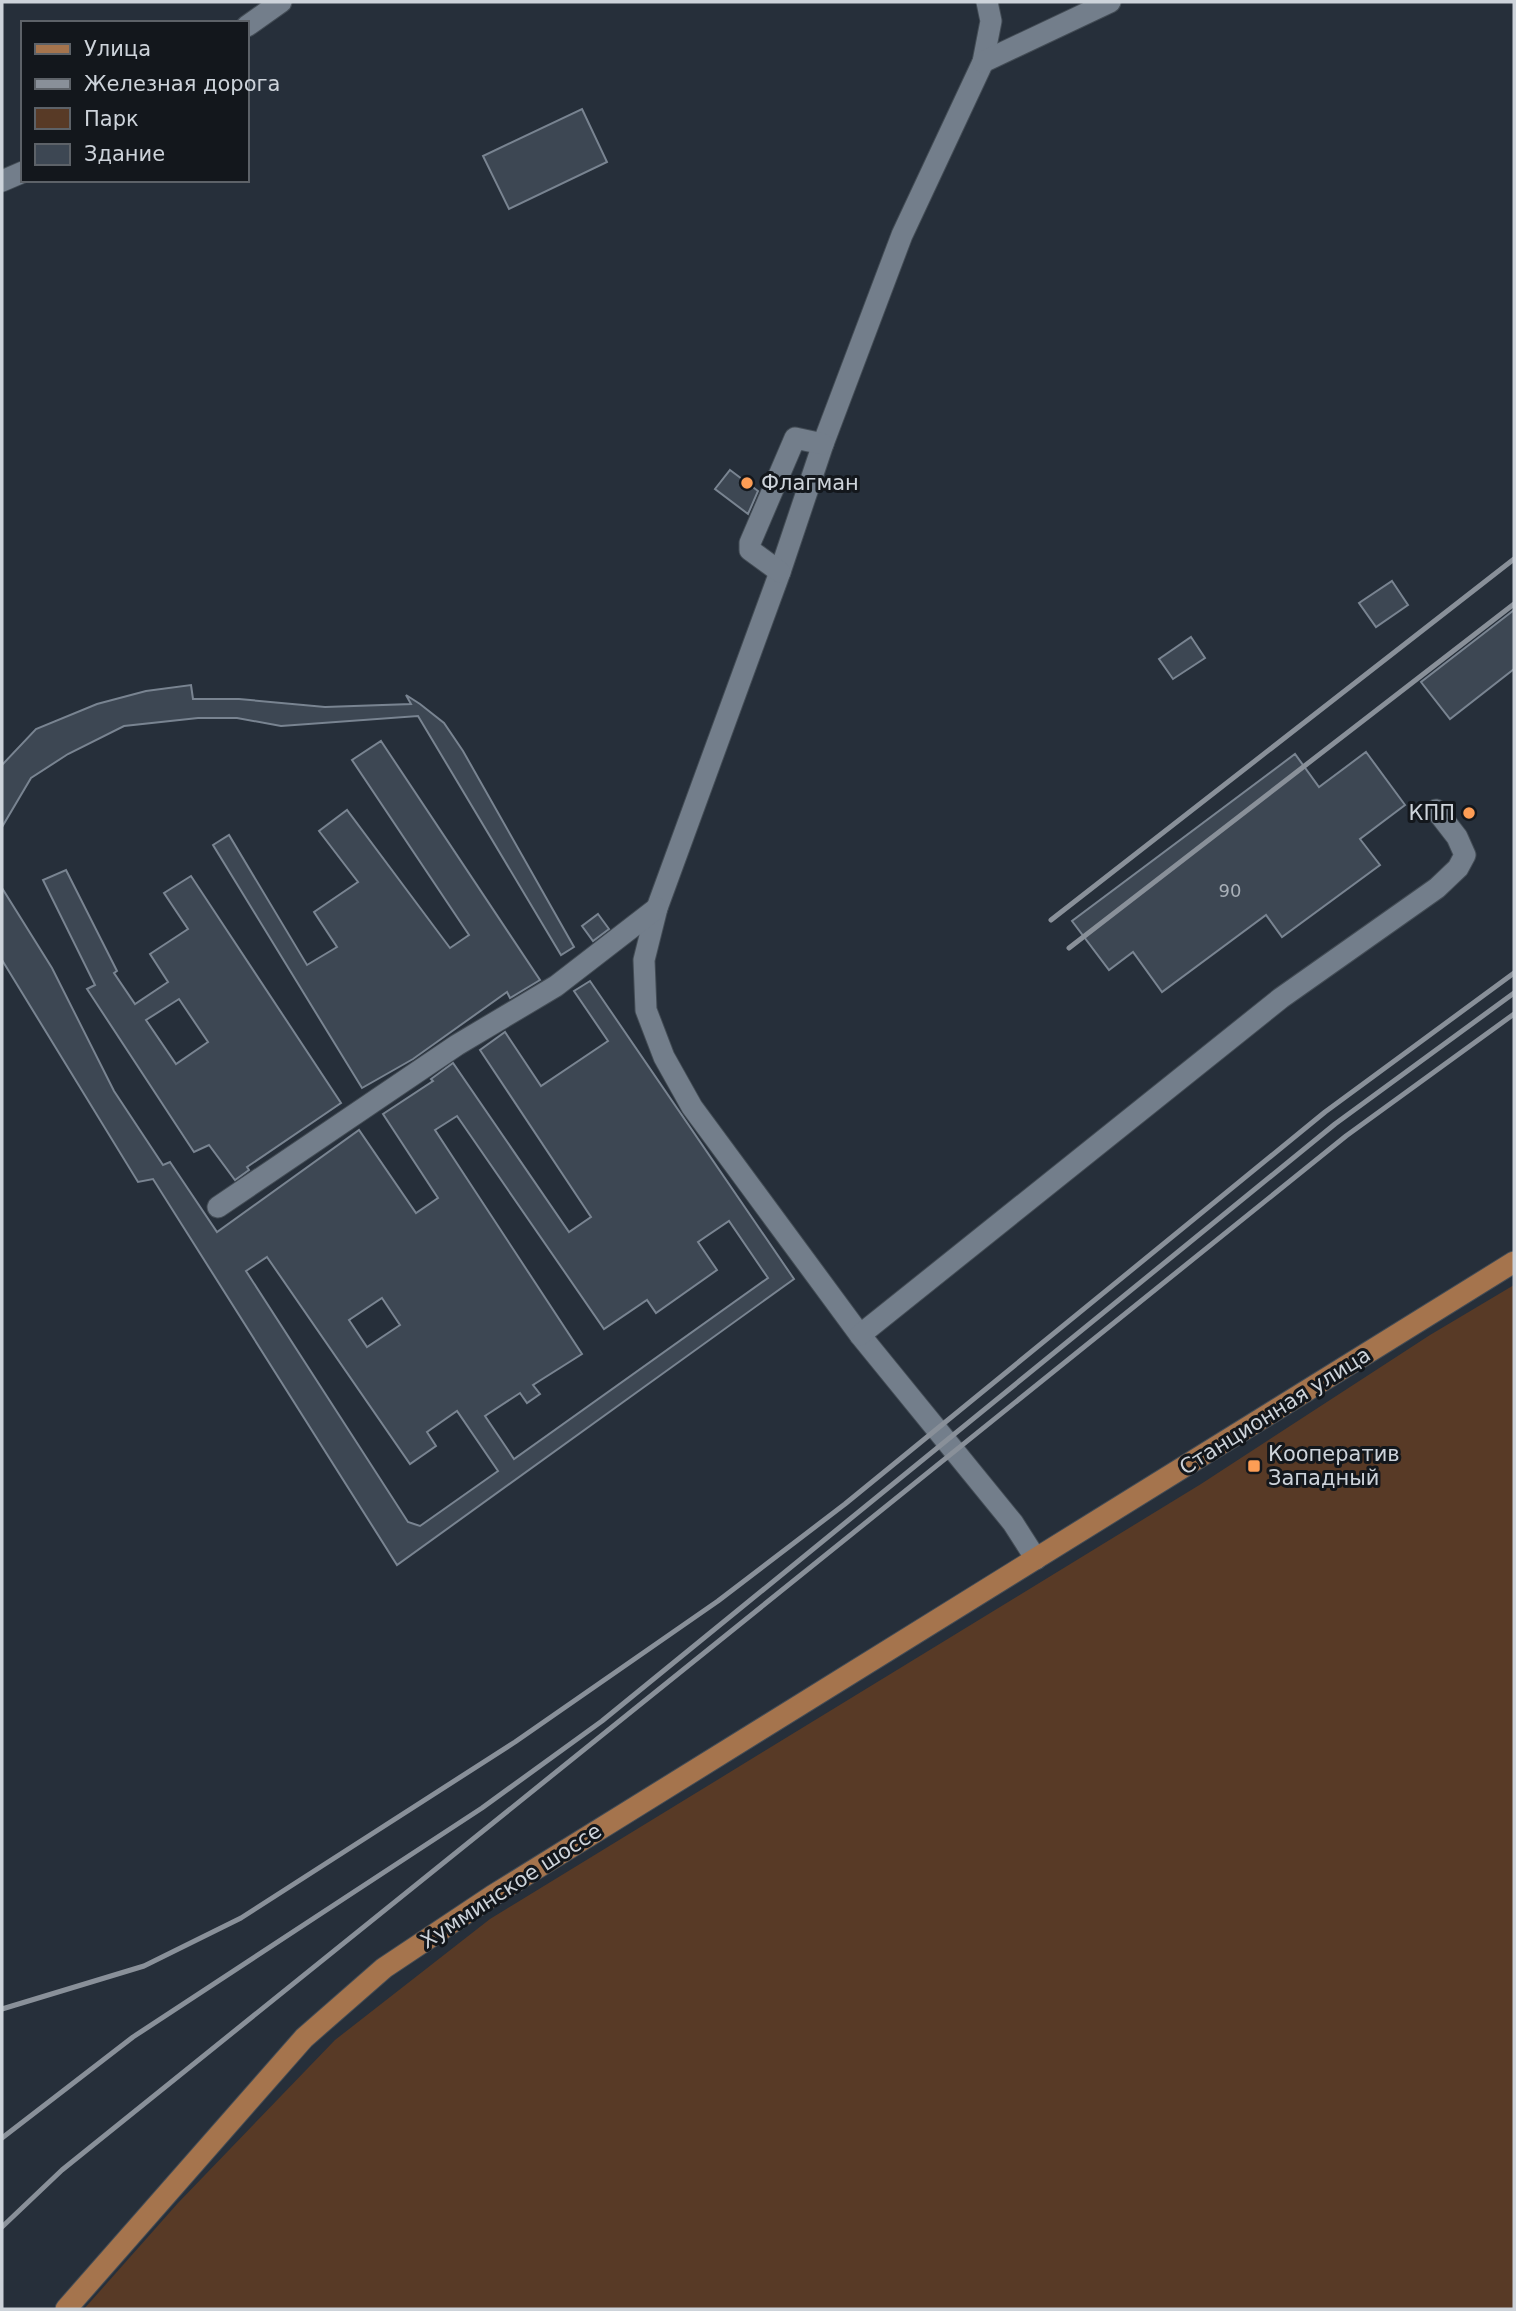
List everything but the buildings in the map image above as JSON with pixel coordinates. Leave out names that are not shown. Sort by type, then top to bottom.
[{"type":"main road","name":"Станционная улица","points":[[1036,1559],[1514,1262]]},
{"type":"main road","name":"Хумминское шоссе","points":[[66,2309],[304,2038],[384,1968],[492,1896],[1036,1559]]},
{"type":"street","points":[[248,25],[281,2]]},
{"type":"street","points":[[987,2],[991,21],[983,62],[902,235],[823,444],[780,572],[657,908],[644,960],[646,1010],[664,1057],[692,1107],[860,1335],[1013,1523],[1036,1559]]},
{"type":"street","points":[[983,62],[1102,3]]},
{"type":"street","points":[[2,181],[21,173]]},
{"type":"street","points":[[780,572],[750,550],[750,543],[795,438],[823,444]]},
{"type":"street","points":[[860,1335],[1282,998],[1437,888],[1458,868],[1465,855],[1457,837],[1436,810]]},
{"type":"street","points":[[218,1207],[457,1045],[556,986],[657,908]]},
{"type":"green space","points":[[1514,1285],[1514,2309],[84,2309],[178,2203],[335,2040],[490,1919],[1201,1484],[1430,1335]]},
{"type":"railway","points":[[1051,920],[1514,559]]},
{"type":"railway","points":[[1069,948],[1514,604]]},
{"type":"railway","points":[[2,2009],[144,1966],[241,1918],[515,1742],[718,1601],[845,1504],[1325,1112],[1514,973]]},
{"type":"railway","points":[[2,2138],[133,2037],[482,1808],[602,1721],[1335,1124],[1514,993]]},
{"type":"railway","points":[[2,2227],[62,2170],[1346,1136],[1514,1014]]},
{"type":"place","name":"Флагман","points":[[747,483]]},
{"type":"place","name":"КПП","points":[[1469,813]]},
{"type":"place","name":"Кооператив Западный","points":[[1254,1466]]}]
